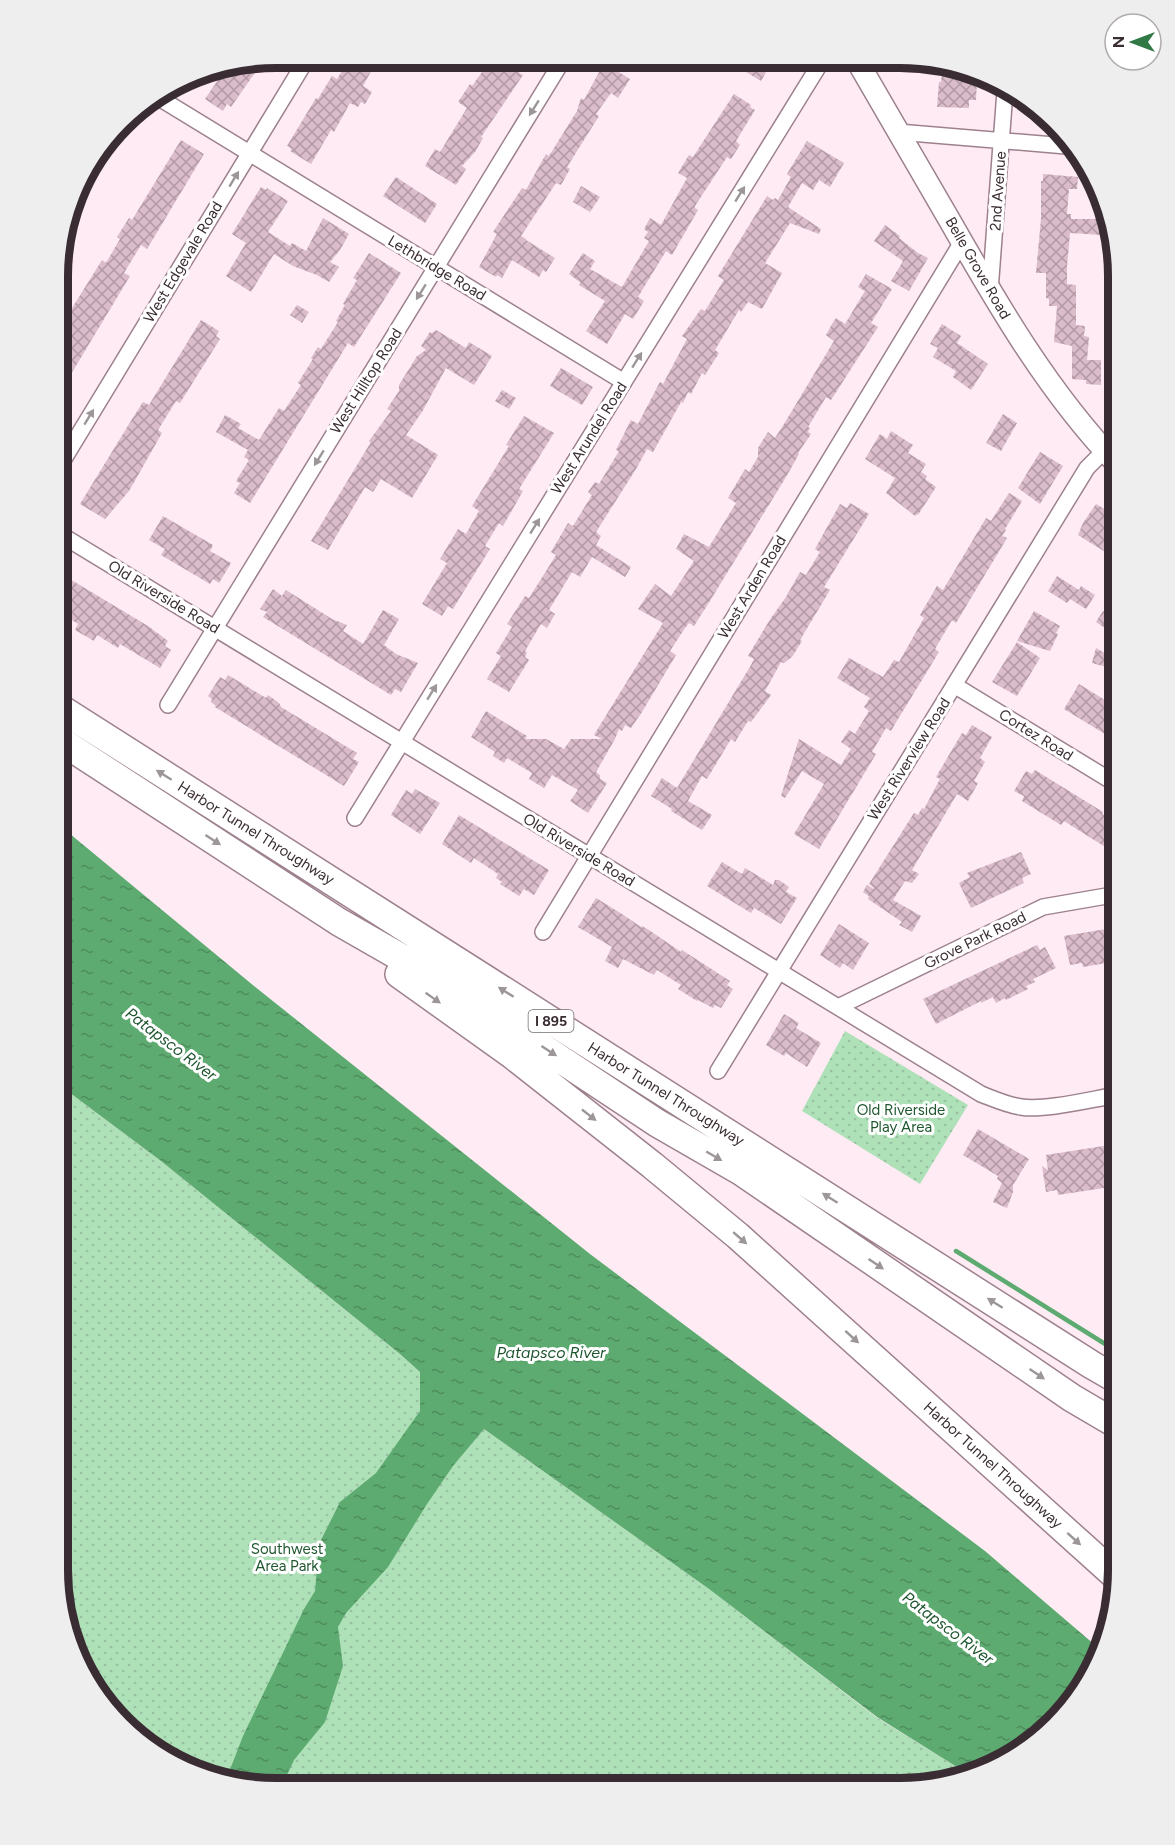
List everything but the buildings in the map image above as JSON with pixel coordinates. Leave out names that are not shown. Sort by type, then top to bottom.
[{"type":"highway","name":"Harbor Tunnel Throughway","points":[[68,713],[1107,1374]]},
{"type":"highway","name":"Harbor Tunnel Throughway","points":[[68,746],[339,922],[442,981],[657,1123],[742,1172],[1071,1398],[1107,1419]]},
{"type":"highway","name":"Harbor Tunnel Throughway","points":[[339,922],[381,962],[511,1054],[652,1164],[808,1298],[1107,1568]]},
{"type":"highway","name":"Harbor Tunnel Throughway","points":[[1092,1365],[1107,1377]]},
{"type":"main road","name":"Belle Grove Road","points":[[861,68],[1030,356],[1070,411],[1108,451]]},
{"type":"street","name":"West Edgevale Road","points":[[68,451],[301,68]]},
{"type":"street","name":"West Hilltop Road","points":[[168,705],[558,68]]},
{"type":"street","name":"West Arundel Road","points":[[354,818],[817,68]]},
{"type":"street","name":"2nd Avenue","points":[[990,291],[1005,95]]},
{"type":"street","name":"Lethbridge Road","points":[[163,101],[624,382]]},
{"type":"street","points":[[898,132],[1062,146]]},
{"type":"street","name":"West Arden Road","points":[[543,932],[962,242]]},
{"type":"street","name":"West Riverview Road","points":[[718,1071],[1087,468],[1108,458]]},
{"type":"street","name":"Old Riverside Road","points":[[68,539],[981,1094],[1001,1102],[1038,1108],[1107,1097]]},
{"type":"street","name":"Cortez Road","points":[[954,685],[1108,780]]},
{"type":"street","name":"Grove Park Road","points":[[838,1007],[1043,907],[1108,896]]},
{"type":"green space","name":"Old Riverside Play Area","points":[[845,1031],[968,1105],[920,1184],[802,1111]]},
{"type":"green space","name":"Southwest Area Park","points":[[68,1091],[161,1161],[400,1354],[484,1429],[709,1589],[876,1717],[959,1768],[940,1774],[900,1778],[276,1778],[248,1776],[196,1762],[171,1750],[149,1735],[128,1717],[110,1696],[95,1673],[83,1649],[69,1597]]},
{"type":"water","name":"Patapsco River","points":[[68,832],[254,986],[590,1254],[985,1551],[1094,1644],[1080,1673],[1065,1696],[1047,1717],[1026,1735],[1004,1750],[959,1768],[877,1717],[709,1589],[484,1429],[453,1466],[388,1567],[346,1613],[338,1627],[343,1666],[325,1722],[294,1760],[286,1778],[248,1776],[229,1772],[243,1736],[304,1609],[315,1591],[319,1544],[340,1502],[376,1473],[420,1411],[420,1372],[161,1161],[68,1091]]},
{"type":"waterway","points":[[956,1251],[1107,1345]]}]
